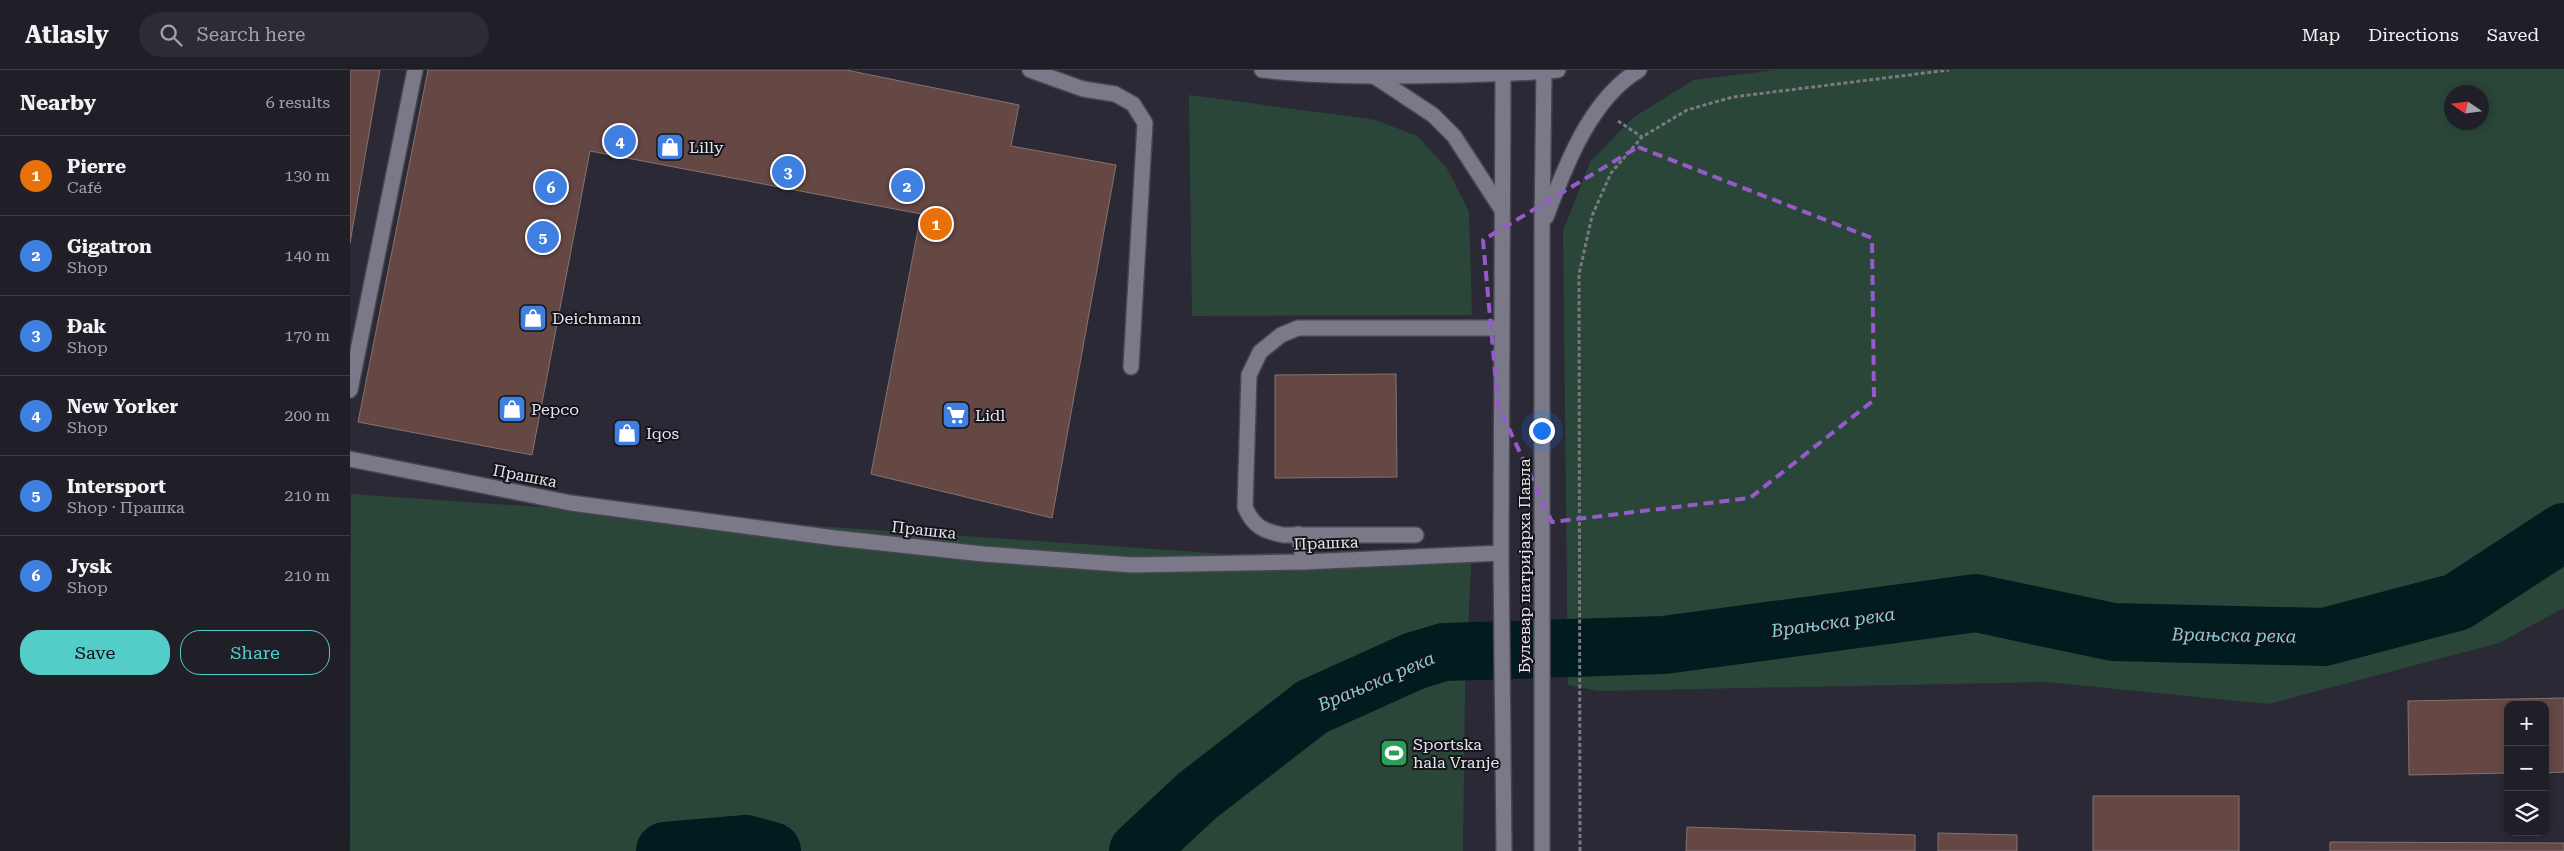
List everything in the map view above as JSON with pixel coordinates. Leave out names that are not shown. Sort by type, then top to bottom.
[{"type":"main road","points":[[350,390],[416,70]]},
{"type":"main road","points":[[1030,70],[1083,89],[1115,94],[1133,104],[1145,123],[1131,367]]},
{"type":"main road","points":[[1262,70],[1307,75],[1374,76],[1549,71]]},
{"type":"main road","points":[[1542,228],[1572,150],[1600,108],[1629,76],[1638,70]]},
{"type":"main road","name":"Булевар патријарха Павла","points":[[1542,851],[1542,228],[1549,71]]},
{"type":"main road","name":"Булевар патријарха Павла","points":[[1503,72],[1501,576],[1504,851]]},
{"type":"main road","points":[[1374,76],[1433,115],[1454,136],[1502,211]]},
{"type":"main road","points":[[1416,535],[1298,534],[1264,531],[1250,520],[1245,507],[1249,375],[1260,352],[1281,334],[1298,328],[1502,328]]},
{"type":"main road","name":"Прашка","points":[[350,459],[571,503],[889,544],[983,554],[1132,565],[1304,562],[1501,553]]},
{"type":"main road","points":[[1298,534],[1304,562]]},
{"type":"path","points":[[1580,851],[1579,274],[1592,216],[1611,173],[1642,137],[1687,110],[1732,97],[1949,70]]},
{"type":"highlighted area","points":[[1638,147],[1872,238],[1874,400],[1750,498],[1552,522],[1498,405],[1483,240]]},
{"type":"green space","points":[[1776,70],[2564,70],[2564,608],[2499,643],[2268,704],[2046,682],[1599,691],[1568,685],[1563,231],[1590,162],[1634,117],[1694,80]]},
{"type":"green space","points":[[1189,95],[1376,120],[1417,136],[1446,167],[1469,211],[1472,315],[1192,316]]},
{"type":"green space","points":[[351,494],[1227,554],[1472,550],[1465,688],[1463,851],[350,851]]},
{"type":"building","points":[[350,70],[380,70],[350,243]]},
{"type":"building","points":[[428,70],[846,70],[1019,105],[1011,146],[1116,165],[1052,518],[871,474],[921,214],[590,151],[532,455],[358,422]]},
{"type":"building","points":[[1396,374],[1397,477],[1275,478],[1275,375]]},
{"type":"building","points":[[2564,698],[2564,772],[2549,773],[2549,701],[2504,701],[2504,773],[2409,775],[2408,701]]},
{"type":"building","points":[[2093,796],[2239,796],[2239,851],[2093,851]]},
{"type":"building","points":[[1687,827],[1915,835],[1915,851],[1686,851]]},
{"type":"building","points":[[1938,833],[2017,835],[2017,851],[1938,851]]},
{"type":"building","points":[[2330,842],[2564,843],[2564,851],[2330,851]]},
{"type":"waterway","name":"Врањска река","points":[[1138,851],[1197,796],[1312,707],[1414,661],[1444,652],[1664,645],[1976,603],[2113,632],[2324,637],[2457,602],[2564,532]]},
{"type":"waterway","name":"Врањска река","points":[[665,851],[746,844],[772,851]]},
{"type":"place","name":"New Yorker","points":[[620,141]]},
{"type":"place","name":"Lilly","points":[[670,147]]},
{"type":"place","name":"Đak","points":[[788,172]]},
{"type":"place","name":"Gigatron","points":[[907,186]]},
{"type":"place","name":"Jysk","points":[[551,187]]},
{"type":"place","name":"Pierre","points":[[936,224]]},
{"type":"place","name":"Intersport","points":[[543,237]]},
{"type":"place","name":"Deichmann","points":[[533,318]]},
{"type":"place","name":"Pepco","points":[[512,409]]},
{"type":"place","name":"Lidl","points":[[956,415]]},
{"type":"place","name":"Iqos","points":[[627,433]]},
{"type":"place","name":"Sportska hala Vranje","points":[[1394,753]]}]
